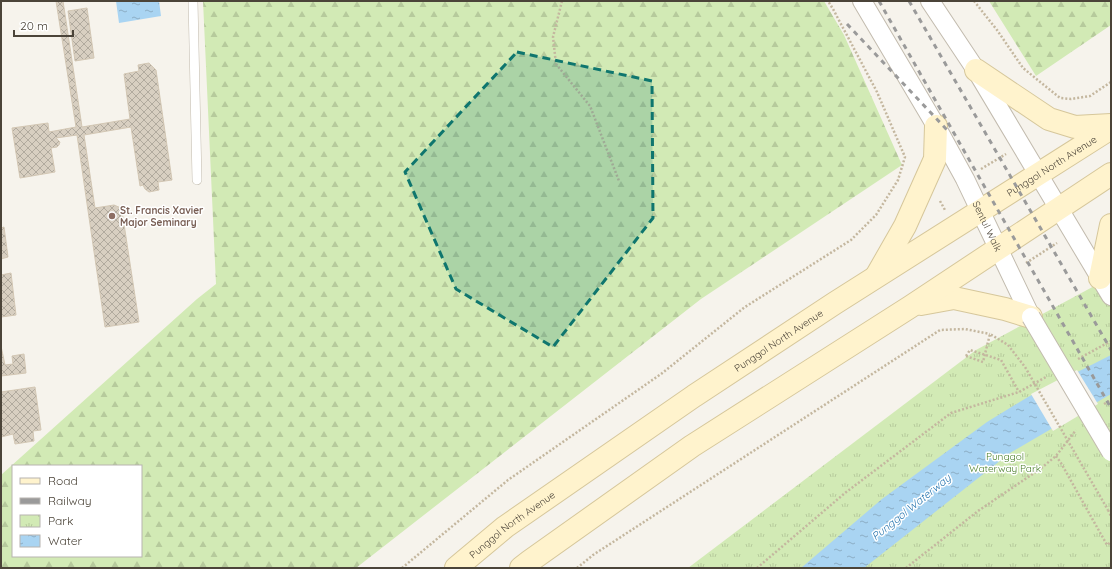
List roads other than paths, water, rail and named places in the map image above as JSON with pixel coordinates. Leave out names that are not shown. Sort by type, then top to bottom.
[{"type":"main road","points":[[976,70],[1049,119],[1075,127],[1111,125]]},
{"type":"main road","points":[[875,278],[904,226],[935,159],[936,126]]},
{"type":"main road","name":"Punggol North Avenue","points":[[456,568],[505,527],[694,396],[875,278],[1111,128]]},
{"type":"main road","points":[[521,568],[692,446],[910,306],[1111,174]]},
{"type":"main road","points":[[1100,278],[1111,225]]},
{"type":"main road","points":[[910,306],[954,298],[1005,308],[1031,317]]},
{"type":"street","name":"Sentul Walk","points":[[862,1],[936,126],[965,179],[1031,317],[1111,452]]},
{"type":"street","points":[[930,1],[976,70],[1111,296]]},
{"type":"lane","points":[[193,1],[197,180]]},
{"type":"water","points":[[116,1],[159,1],[161,16],[119,23]]},
{"type":"water","name":"Punggol Waterway","points":[[1111,355],[1111,394],[1010,453],[864,568],[801,568],[882,499],[987,422],[1028,397]]},
{"type":"railway","points":[[879,1],[1111,408]]},
{"type":"railway","points":[[909,1],[1111,350]]},
{"type":"railway","points":[[847,24],[949,132]]},
{"type":"place","name":"St. Francis Xavier Major Seminary","points":[[112,216]]},
{"type":"park label","name":"Punggol Waterway Park","points":[[1005,462]]}]
